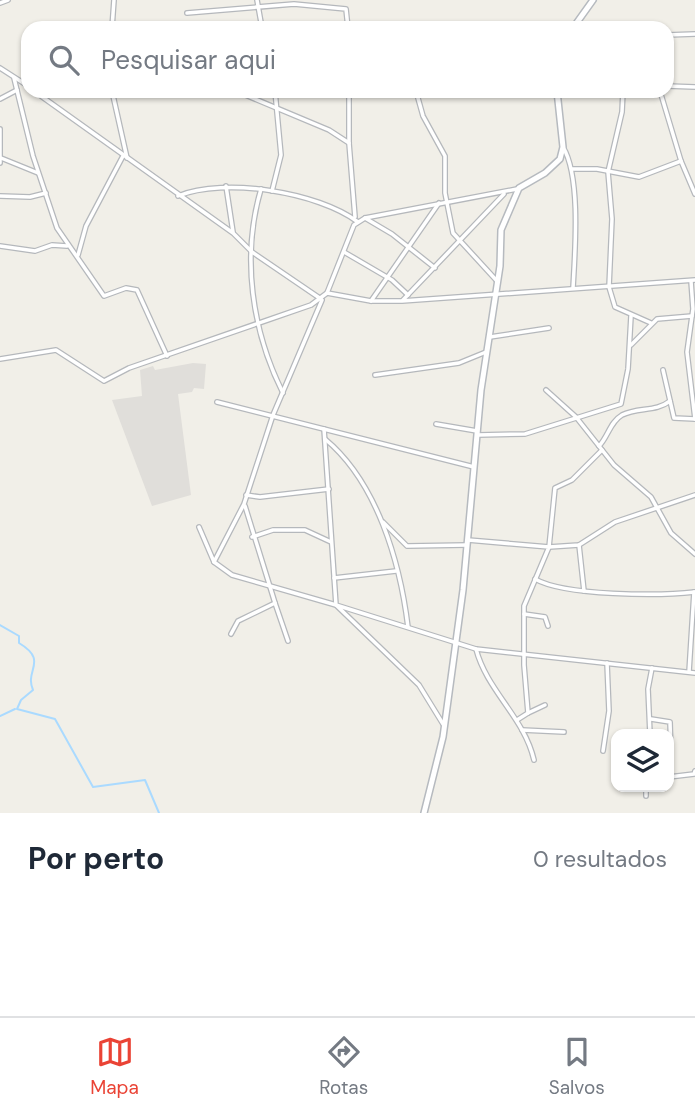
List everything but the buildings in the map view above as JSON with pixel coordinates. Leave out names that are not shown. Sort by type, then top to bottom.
[{"type":"street","points":[[0,3],[8,0]]},
{"type":"street","points":[[112,21],[114,0]]},
{"type":"street","points":[[257,0],[261,21]]},
{"type":"street","points":[[578,21],[593,0]]},
{"type":"street","points":[[187,13],[293,4],[346,9],[347,21]]},
{"type":"street","points":[[674,35],[695,34]]},
{"type":"street","points":[[0,68],[21,82]]},
{"type":"street","points":[[14,78],[57,228],[104,296],[126,288],[137,290],[167,356]]},
{"type":"street","points":[[674,86],[695,87]]},
{"type":"street","points":[[0,99],[16,90]]},
{"type":"street","points":[[44,98],[233,233],[252,252],[324,297]]},
{"type":"street","points":[[78,255],[86,226],[125,157],[113,98]]},
{"type":"street","points":[[255,98],[329,130],[349,143]]},
{"type":"street","points":[[272,191],[281,155],[275,98]]},
{"type":"street","points":[[349,98],[354,216],[358,222]]},
{"type":"street","points":[[418,98],[423,116],[445,156],[450,223],[458,241],[498,281]]},
{"type":"street","points":[[558,98],[563,147],[572,169],[576,233],[573,288]]},
{"type":"street","points":[[623,98],[608,172],[612,219],[609,286],[612,303],[631,316],[651,323]]},
{"type":"street","points":[[662,98],[681,161],[695,194]]},
{"type":"street","points":[[0,129],[0,160],[40,174]]},
{"type":"street","points":[[215,562],[244,504],[273,415],[358,222],[365,218],[506,193],[520,188],[557,163],[563,147]]},
{"type":"street","points":[[572,169],[639,177],[681,161]]},
{"type":"street","points":[[178,196],[226,186],[261,189],[346,213],[358,222]]},
{"type":"street","points":[[226,186],[233,233]]},
{"type":"street","points":[[424,813],[443,724],[456,642],[486,352],[498,281],[501,230],[520,188]]},
{"type":"street","points":[[261,189],[252,252],[252,293],[258,324],[283,393]]},
{"type":"street","points":[[0,195],[30,197],[46,193]]},
{"type":"street","points":[[402,301],[506,193]]},
{"type":"street","points":[[371,301],[439,203]]},
{"type":"street","points":[[365,218],[435,268]]},
{"type":"street","points":[[0,246],[35,251],[52,245],[69,247]]},
{"type":"street","points":[[344,253],[387,276],[408,295]]},
{"type":"street","points":[[0,359],[56,350],[104,380],[129,368],[258,324],[324,297],[402,301],[693,280],[687,352],[695,419],[674,418],[663,370]]},
{"type":"street","points":[[626,413],[622,401],[631,316]]},
{"type":"street","points":[[629,347],[660,317],[692,316]]},
{"type":"street","points":[[488,337],[549,328]]},
{"type":"street","points":[[375,375],[458,363],[486,352]]},
{"type":"street","points":[[546,390],[576,417],[599,446],[657,506],[671,533],[695,554]]},
{"type":"street","points":[[436,424],[479,433],[525,434],[609,409],[622,401]]},
{"type":"street","points":[[599,446],[610,428],[626,413],[659,408],[670,401]]},
{"type":"street","points":[[217,402],[474,467]]},
{"type":"street","points":[[324,429],[336,605],[349,621],[390,654],[414,679],[443,724]]},
{"type":"street","points":[[324,439],[348,463],[380,520],[405,603],[408,627]]},
{"type":"street","points":[[528,713],[524,614],[527,596],[549,547],[555,488],[575,477],[603,450]]},
{"type":"street","points":[[246,495],[260,497],[329,489]]},
{"type":"street","points":[[380,520],[391,528],[403,545],[579,545],[615,522],[695,495]]},
{"type":"street","points":[[244,504],[252,537],[288,641]]},
{"type":"street","points":[[199,527],[215,562],[232,575],[476,649],[695,673]]},
{"type":"street","points":[[252,537],[273,530],[305,530],[331,542]]},
{"type":"street","points":[[579,545],[584,591]]},
{"type":"street","points":[[334,578],[396,571]]},
{"type":"street","points":[[535,579],[561,589],[584,591],[655,596],[694,592],[689,672]]},
{"type":"street","points":[[231,634],[239,621],[275,603]]},
{"type":"street","points":[[524,614],[545,617],[548,626]]},
{"type":"street","points":[[476,649],[488,683],[517,720],[534,760]]},
{"type":"street","points":[[603,751],[609,711],[607,663]]},
{"type":"street","points":[[650,729],[648,689],[652,668]]},
{"type":"street","points":[[517,720],[545,705]]},
{"type":"street","points":[[651,719],[670,722],[670,729]]},
{"type":"street","points":[[522,730],[564,732]]},
{"type":"street","points":[[674,776],[694,774],[695,771]]},
{"type":"shaded area","points":[[193,363],[206,364],[204,389],[194,388],[192,392],[178,394],[191,495],[152,506],[112,400],[142,396],[140,370],[153,366],[155,370]]},
{"type":"waterway","points":[[0,625],[19,636],[19,643],[33,655],[33,690],[21,700],[17,709],[55,719],[93,787],[145,780],[159,813]]},
{"type":"waterway","points":[[0,716],[15,709]]}]
